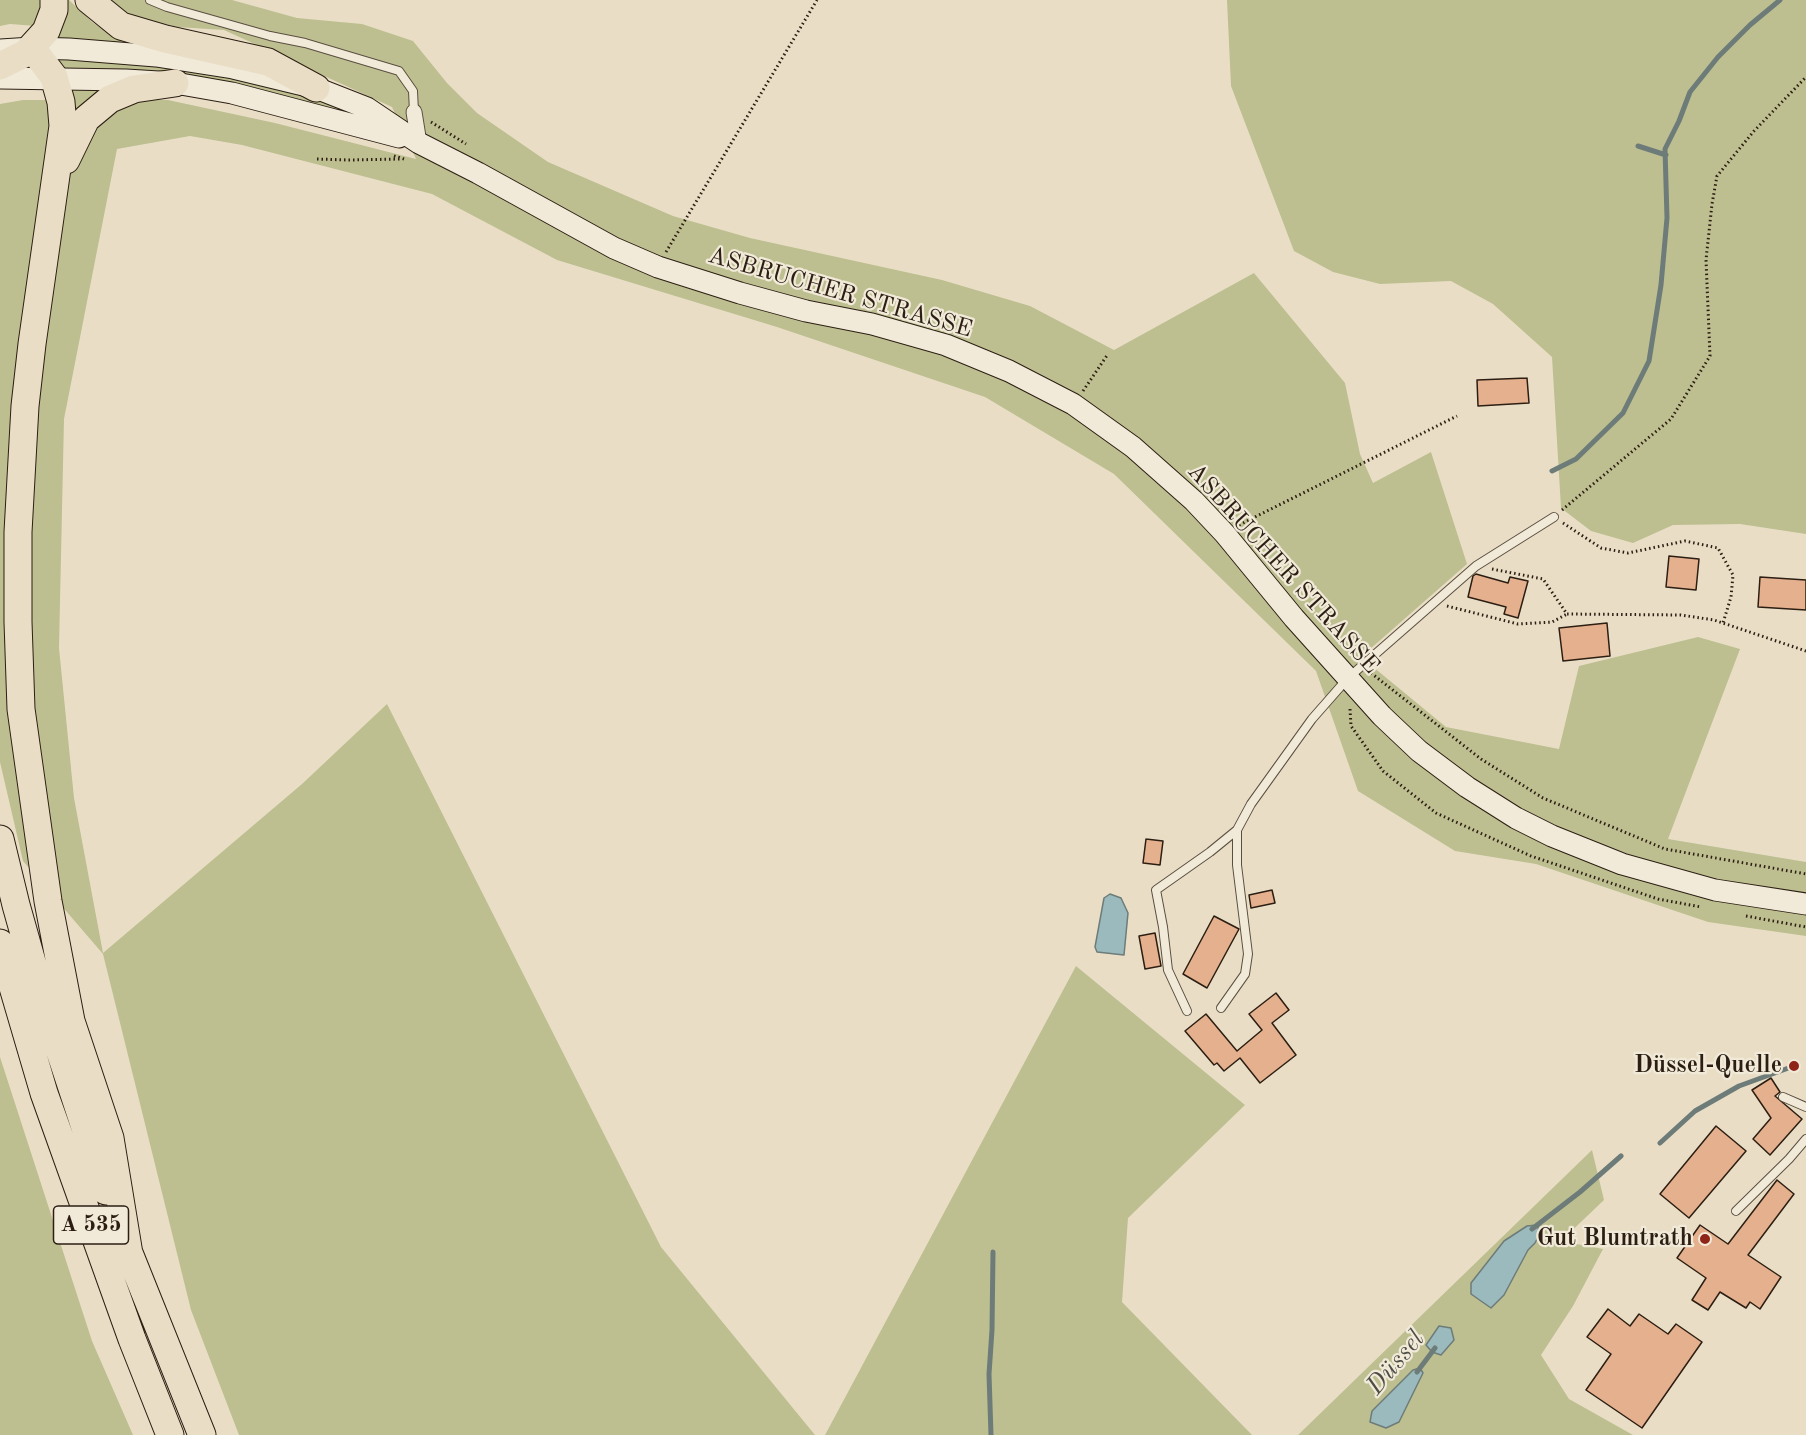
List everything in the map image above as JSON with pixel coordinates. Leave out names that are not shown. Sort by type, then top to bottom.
[{"type":"highway","points":[[0,66],[26,53],[46,31],[54,10],[54,0]]},
{"type":"highway","points":[[89,0],[121,26],[165,39],[268,62],[316,88]]},
{"type":"highway","points":[[32,48],[54,77],[61,102],[63,126],[32,344],[25,418],[18,532],[21,709],[48,901],[71,1022],[110,1138],[129,1254]]},
{"type":"highway","points":[[56,180],[86,119],[110,99],[134,89],[175,83]]},
{"type":"highway","name":"A 535","points":[[0,839],[41,994],[93,1152],[129,1254],[202,1435]]},
{"type":"highway","name":"A 535","points":[[0,943],[44,1093],[132,1339],[170,1435]]},
{"type":"highway","points":[[0,981],[19,1013]]},
{"type":"main road","name":"ASBRUCHER STRASSE","points":[[0,50],[69,49],[156,56],[232,68],[316,88],[367,108],[419,144]]},
{"type":"main road","name":"ASBRUCHER STRASSE","points":[[0,78],[54,77],[175,83],[232,93],[365,127],[419,144],[478,172],[614,248],[658,267],[806,311],[872,324],[946,345],[1009,371],[1073,404],[1133,447],[1194,501],[1225,534],[1294,618],[1354,671],[1382,716],[1419,751],[1467,787],[1516,818],[1552,836],[1622,864],[1714,890],[1806,904]]},
{"type":"street","points":[[414,112],[419,144]]},
{"type":"lane","points":[[150,0],[167,7],[270,36],[305,43],[399,71],[413,91],[414,112]]},
{"type":"lane","points":[[1188,1011],[1168,970],[1156,890],[1237,830],[1251,804],[1312,719],[1354,671],[1476,566],[1554,517]]},
{"type":"lane","points":[[1221,1008],[1245,974],[1248,954],[1237,865],[1237,830]]},
{"type":"lane","points":[[1783,1097],[1806,1107]]},
{"type":"lane","points":[[1736,1211],[1806,1139]]},
{"type":"path","points":[[658,267],[817,0]]},
{"type":"path","points":[[1723,623],[1731,597],[1733,575],[1718,548],[1685,541],[1628,553],[1601,548],[1554,517],[1671,419],[1710,356],[1706,260],[1712,204],[1718,176],[1754,132],[1806,77]]},
{"type":"path","points":[[317,159],[404,159],[394,156]]},
{"type":"path","points":[[1073,404],[1108,354]]},
{"type":"path","points":[[1225,534],[1457,416]]},
{"type":"path","points":[[1476,566],[1542,579],[1566,614]]},
{"type":"path","points":[[1433,603],[1518,624],[1552,622],[1566,614],[1681,615],[1723,623],[1806,651]]},
{"type":"path","points":[[1354,671],[1481,759],[1544,798],[1665,849],[1806,874]]},
{"type":"green space","points":[[0,0],[45,0],[36,26],[10,24],[0,26]]},
{"type":"green space","points":[[58,0],[69,0],[92,22],[110,34],[137,44],[49,40]]},
{"type":"green space","points":[[101,0],[232,0],[297,18],[362,24],[413,41],[447,83],[477,113],[548,162],[673,216],[750,238],[942,280],[1030,306],[1114,350],[1254,273],[1345,383],[1360,454],[1373,483],[1431,452],[1467,564],[1361,657],[1446,727],[1559,749],[1579,666],[1698,637],[1740,649],[1668,839],[1806,862],[1806,936],[1708,922],[1536,864],[1455,851],[1358,791],[1316,671],[1114,474],[985,397],[777,327],[557,260],[432,194],[242,145],[190,136],[117,149],[64,419],[59,648],[74,798],[103,953],[302,784],[387,704],[661,1247],[815,1435],[239,1435],[191,1310],[103,954],[23,861],[0,762],[0,104],[23,100],[68,100],[65,85],[112,85],[95,99],[168,100],[275,123],[416,159],[392,107],[224,30],[177,27],[144,19]]},
{"type":"green space","points":[[1227,0],[1806,0],[1806,534],[1740,524],[1673,525],[1633,543],[1591,531],[1561,508],[1552,357],[1493,304],[1451,281],[1380,284],[1333,272],[1294,251],[1231,86]]},
{"type":"green space","points":[[51,54],[231,73],[363,112],[354,115],[285,100],[60,73]]},
{"type":"green space","points":[[1076,966],[1245,1105],[1128,1218],[1122,1302],[1252,1435],[825,1435]]},
{"type":"green space","points":[[0,1057],[92,1341],[133,1435],[0,1435]]},
{"type":"green space","points":[[1592,1150],[1604,1200],[1561,1241],[1603,1249],[1573,1306],[1541,1355],[1569,1399],[1633,1435],[1298,1435]]},
{"type":"water","points":[[1110,894],[1121,898],[1128,913],[1124,955],[1097,952],[1095,947],[1104,898]]},
{"type":"water","points":[[1537,1225],[1540,1233],[1528,1250],[1504,1295],[1491,1308],[1471,1294],[1471,1283],[1504,1241],[1527,1226]]},
{"type":"water","points":[[1439,1326],[1451,1328],[1454,1340],[1441,1355],[1432,1352],[1426,1345]]},
{"type":"water","points":[[1420,1368],[1423,1373],[1399,1422],[1386,1428],[1370,1422],[1372,1411],[1413,1370]]},
{"type":"building","points":[[1527,378],[1529,403],[1478,406],[1477,380]]},
{"type":"building","points":[[1669,556],[1699,559],[1696,590],[1666,587]]},
{"type":"building","points":[[1476,574],[1508,583],[1510,577],[1528,581],[1518,618],[1504,614],[1506,607],[1468,597],[1473,576]]},
{"type":"building","points":[[1760,577],[1806,580],[1806,610],[1758,607]]},
{"type":"building","points":[[1607,623],[1610,656],[1563,661],[1559,628]]},
{"type":"building","points":[[1146,839],[1163,841],[1160,865],[1143,863]]},
{"type":"building","points":[[1272,890],[1275,903],[1251,908],[1249,895]]},
{"type":"building","points":[[1214,916],[1239,929],[1207,988],[1183,974]]},
{"type":"building","points":[[1155,933],[1161,966],[1145,969],[1139,936]]},
{"type":"building","points":[[1276,993],[1289,1010],[1272,1023],[1296,1055],[1260,1083],[1240,1058],[1224,1071],[1217,1063],[1214,1065],[1185,1031],[1206,1014],[1237,1051],[1262,1030],[1249,1014]]},
{"type":"building","points":[[1771,1078],[1780,1092],[1775,1096],[1802,1119],[1770,1155],[1753,1139],[1771,1118],[1752,1090]]},
{"type":"building","points":[[1716,1126],[1746,1151],[1689,1218],[1660,1194]]},
{"type":"building","points":[[1777,1180],[1794,1194],[1748,1255],[1781,1277],[1760,1309],[1750,1302],[1746,1308],[1720,1292],[1708,1310],[1692,1300],[1706,1278],[1677,1258],[1700,1225],[1728,1244]]},
{"type":"building","points":[[1608,1309],[1630,1326],[1639,1314],[1668,1334],[1676,1324],[1702,1342],[1642,1428],[1586,1390],[1611,1354],[1587,1337]]},
{"type":"waterway","points":[[1552,471],[1576,459],[1623,413],[1649,361],[1661,285],[1667,218],[1665,149],[1690,92],[1718,57],[1750,25],[1780,0]]},
{"type":"waterway","points":[[1638,146],[1666,155]]},
{"type":"waterway","name":"Düssel","points":[[1660,1143],[1695,1111],[1739,1086],[1794,1066]]},
{"type":"waterway","name":"Düssel","points":[[1532,1229],[1580,1192],[1621,1156]]},
{"type":"waterway","points":[[991,1435],[989,1374],[993,1252]]},
{"type":"waterway","name":"Düssel","points":[[1417,1372],[1435,1348]]},
{"type":"place","name":"Düssel-Quelle","points":[[1794,1066]]},
{"type":"place","name":"Gut Blumtrath","points":[[1705,1239]]}]
